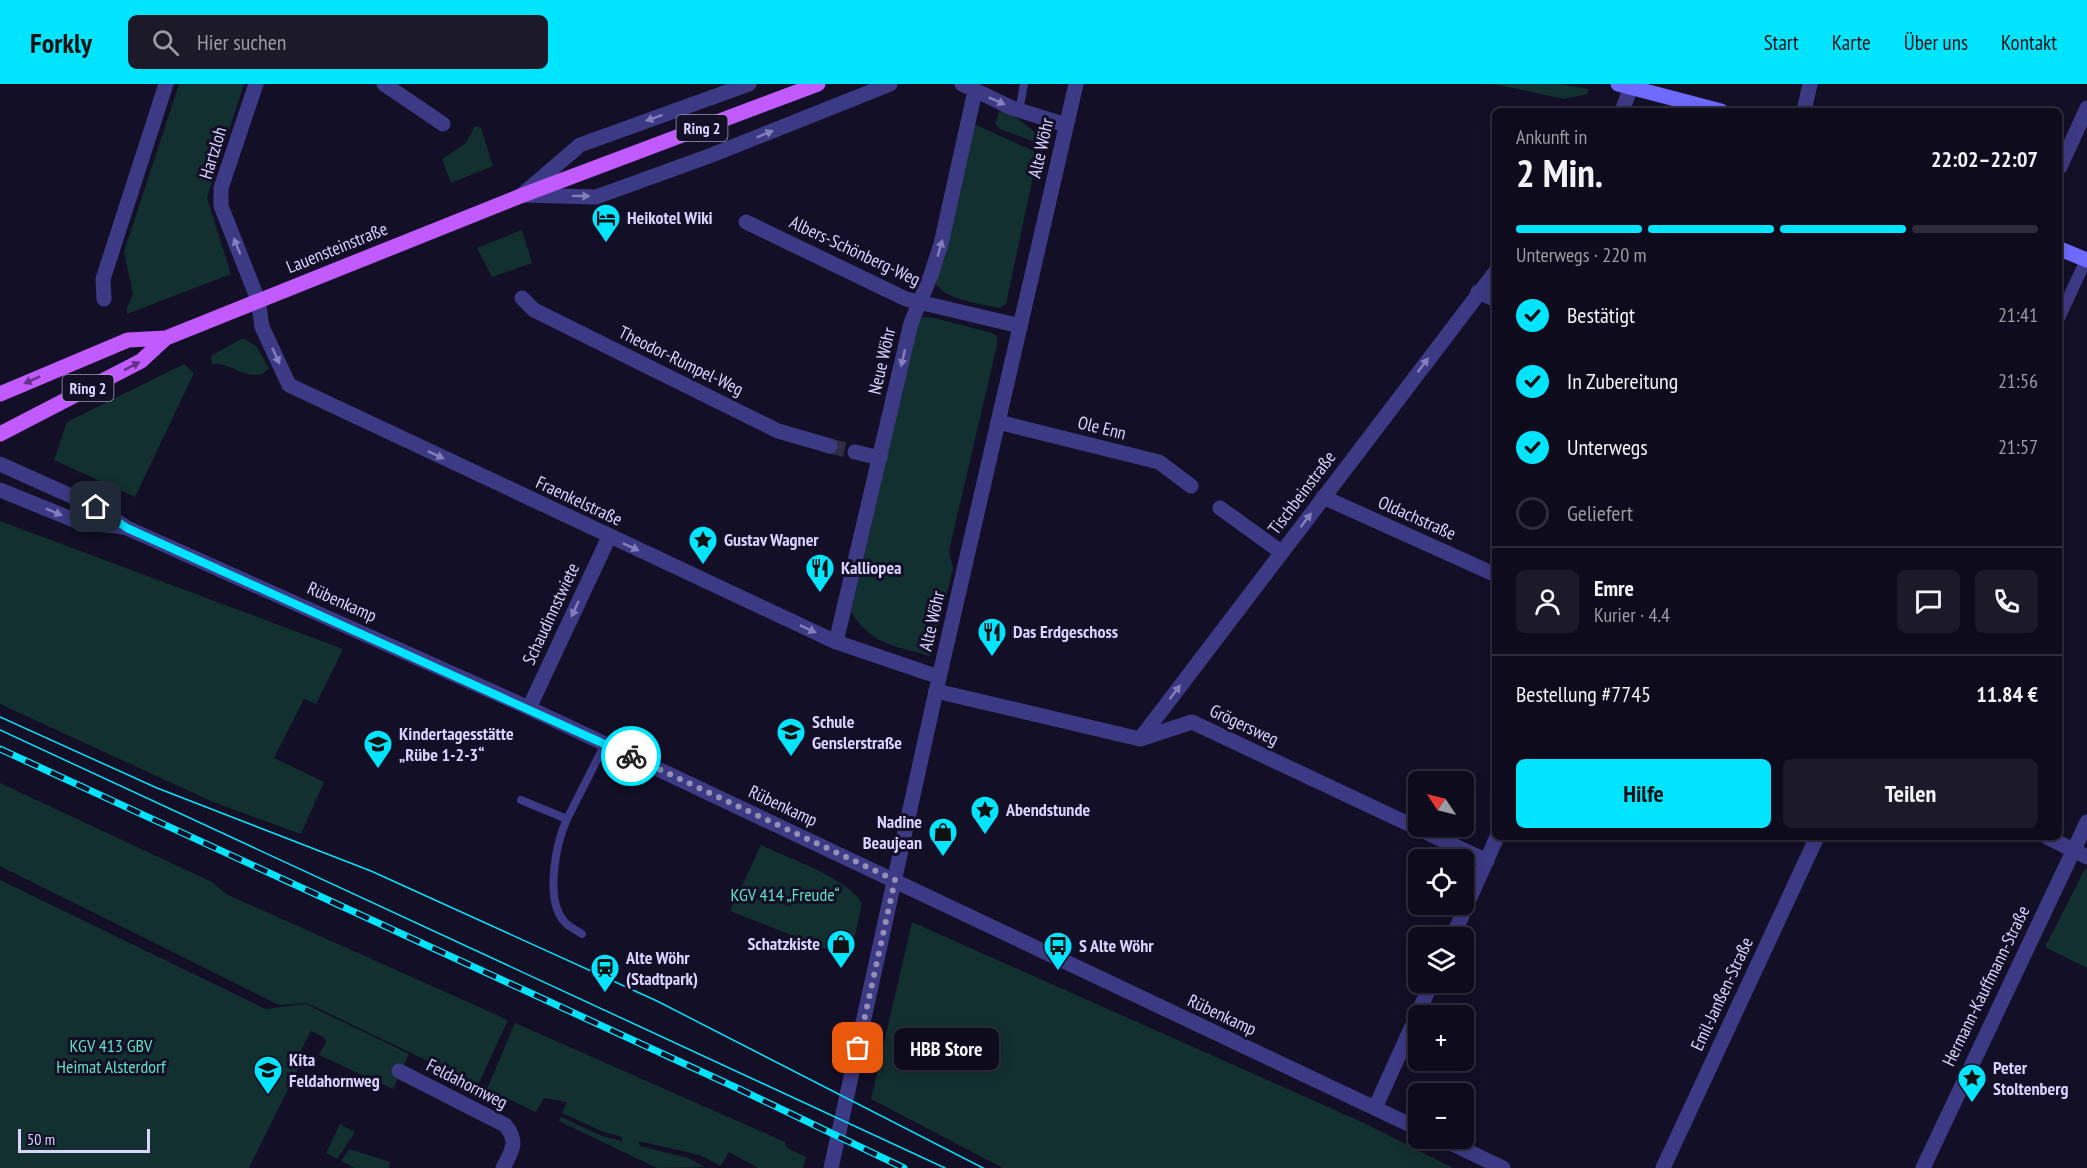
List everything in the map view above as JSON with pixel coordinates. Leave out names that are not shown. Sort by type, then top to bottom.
[{"type":"main road","name":"Lauensteinstraße","points":[[0,394],[128,340],[166,338],[523,195],[818,84]]},
{"type":"main road","points":[[1624,86],[1709,108]]},
{"type":"main road","points":[[2062,250],[2086,260]]},
{"type":"main road","name":"Lauensteinstraße","points":[[0,434],[141,361],[166,338]]},
{"type":"street","points":[[104,298],[103,279],[166,84]]},
{"type":"street","name":"Hartzloh","points":[[256,84],[221,188],[221,206],[258,300]]},
{"type":"street","points":[[384,84],[442,124]]},
{"type":"street","name":"Lauensteinstraße","points":[[523,195],[580,145],[749,84]]},
{"type":"street","name":"Lauensteinstraße","points":[[523,195],[596,197],[712,155],[890,84]]},
{"type":"street","name":"Alte Wöhr","points":[[831,1168],[937,684],[1076,84]]},
{"type":"street","points":[[1805,108],[1810,84]]},
{"type":"street","points":[[972,86],[1019,111],[1066,125]]},
{"type":"street","name":"Neue Wöhr","points":[[836,642],[911,322],[941,244],[972,86]]},
{"type":"street","points":[[1622,108],[1624,86]]},
{"type":"street","points":[[2062,163],[2087,108]]},
{"type":"street","name":"Albers-Schönberg-Weg","points":[[746,222],[896,295],[1020,326]]},
{"type":"street","points":[[2062,312],[2086,260]]},
{"type":"street","name":"Tischbeinstraße","points":[[1140,739],[1492,276]]},
{"type":"street","points":[[1478,292],[1492,298]]},
{"type":"street","name":"Theodor-Rumpel-Weg","points":[[522,298],[534,310],[778,431],[830,446]]},
{"type":"street","name":"Fraenkelstraße","points":[[258,300],[262,327],[289,385],[836,642],[937,684]]},
{"type":"street","name":"Ole Enn","points":[[998,422],[1159,462],[1191,486]]},
{"type":"street","points":[[855,452],[880,458]]},
{"type":"street","name":"Rübenkamp","points":[[0,464],[96,507],[127,528],[529,708],[1408,1124]]},
{"type":"street","name":"Rübenkamp","points":[[0,490],[79,522],[127,528]]},
{"type":"street","name":"Oldachstraße","points":[[1323,497],[1492,573]]},
{"type":"street","points":[[1220,508],[1281,552]]},
{"type":"street","name":"Schaudinnstwiete","points":[[529,708],[609,537]]},
{"type":"street","points":[[937,684],[1140,739]]},
{"type":"street","name":"Grögersweg","points":[[1140,739],[1192,722],[1487,861]]},
{"type":"street","name":"Hermann-Kauffmann-Straße","points":[[1923,1168],[2080,853],[2087,822]]},
{"type":"street","points":[[1457,927],[1496,840]]},
{"type":"street","name":"Emil-Janßen-Straße","points":[[1663,1168],[1816,840]]},
{"type":"street","points":[[2053,840],[2080,853]]},
{"type":"street","points":[[1375,1108],[1427,993]]},
{"type":"street","name":"Feldahornweg","points":[[399,1071],[505,1125],[514,1134],[514,1146],[503,1168]]},
{"type":"street","points":[[1463,1149],[1503,1168]]},
{"type":"lane","points":[[1019,111],[1024,84]]},
{"type":"lane","points":[[582,934],[563,920],[552,897],[560,836],[605,744]]},
{"type":"lane","points":[[521,800],[567,819]]},
{"type":"green space","points":[[179,84],[244,84],[207,198],[231,274],[127,314],[133,294],[124,252]]},
{"type":"green space","points":[[1494,84],[1559,84],[1589,89],[1587,94],[1564,99]]},
{"type":"green space","points":[[1000,110],[1020,120],[1038,135],[1035,142],[1000,129],[995,123]]},
{"type":"green space","points":[[974,124],[1038,153],[1006,304],[999,308],[955,297],[934,282]]},
{"type":"green space","points":[[475,126],[481,128],[493,166],[451,183],[442,159],[466,143]]},
{"type":"green space","points":[[522,230],[532,263],[492,277],[477,248]]},
{"type":"green space","points":[[923,317],[997,336],[997,345],[949,551],[953,569],[930,656],[885,643],[876,638],[859,623],[851,612],[917,324]]},
{"type":"green space","points":[[243,338],[257,347],[269,368],[256,375],[212,364],[211,356]]},
{"type":"green space","points":[[184,364],[194,373],[135,497],[54,460],[67,422]]},
{"type":"green space","points":[[0,521],[343,649],[316,704],[304,699],[274,758],[324,782],[301,834],[213,802],[0,704]]},
{"type":"green space","points":[[0,783],[212,882],[226,894],[508,1020],[478,1085],[307,1003],[279,1005],[0,866]]},
{"type":"green space","name":"KGV 414 „Freude“","points":[[761,845],[832,878],[856,895],[862,904],[850,958],[730,911]]},
{"type":"green space","points":[[2085,869],[2087,870],[2087,968],[2045,947]]},
{"type":"green space","name":"KGV 413 GBV Heimat Alsterdorf","points":[[0,880],[266,1009],[306,1004],[409,1054],[393,1089],[319,1055],[326,1042],[325,1038],[311,1031],[299,1054],[304,1057],[249,1168],[0,1168]]},
{"type":"green space","points":[[912,922],[1364,1123],[1408,1145],[1408,1149],[1415,1149],[1453,1168],[1003,1168],[871,1099]]},
{"type":"green space","points":[[515,1023],[785,1142],[787,1148],[806,1157],[803,1168],[758,1168],[729,1152],[721,1166],[700,1155],[638,1141],[640,1146],[688,1158],[705,1167],[657,1168],[559,1121],[561,1117],[602,1136],[622,1141],[622,1137],[604,1132],[562,1113],[567,1102],[544,1098],[536,1112],[487,1089]]},
{"type":"green space","points":[[340,1124],[355,1132],[337,1159],[326,1153]]},
{"type":"green space","points":[[349,1149],[390,1162],[389,1168],[355,1168],[341,1161]]},
{"type":"tunnel","points":[[830,446],[855,452]]},
{"type":"tram line","points":[[0,717],[157,788],[371,871],[657,1001],[983,1168]]},
{"type":"tram line","points":[[0,730],[945,1168]]},
{"type":"railway","points":[[0,749],[737,1088],[904,1168]]},
{"type":"way so far","points":[[631,756],[895,880],[858,1048]]},
{"type":"place","name":"Heikotel Wiki","points":[[606,244]]},
{"type":"place","name":"Gustav Wagner","points":[[703,566]]},
{"type":"place","name":"Kalliopea","points":[[820,594]]},
{"type":"place","name":"Das Erdgeschoss","points":[[992,658]]},
{"type":"place","name":"Schule Genslerstraße","points":[[791,758]]},
{"type":"place","name":"Kindertagesstätte „Rübe 1-2-3“","points":[[378,770]]},
{"type":"place","name":"Abendstunde","points":[[985,836]]},
{"type":"place","name":"Nadine Beaujean","points":[[943,858]]},
{"type":"place","name":"Schatzkiste","points":[[841,970]]},
{"type":"place","name":"S Alte Wöhr","points":[[1058,972]]},
{"type":"place","name":"Alte Wöhr (Stadtpark)","points":[[605,994]]},
{"type":"place","name":"HBB Store","points":[[858,1048]]},
{"type":"place","name":"Kita Feldahornweg","points":[[268,1096]]},
{"type":"place","name":"Peter Stoltenberg","points":[[1972,1104]]},
{"type":"route","points":[[96,507],[127,528],[344,624],[631,756]]}]
